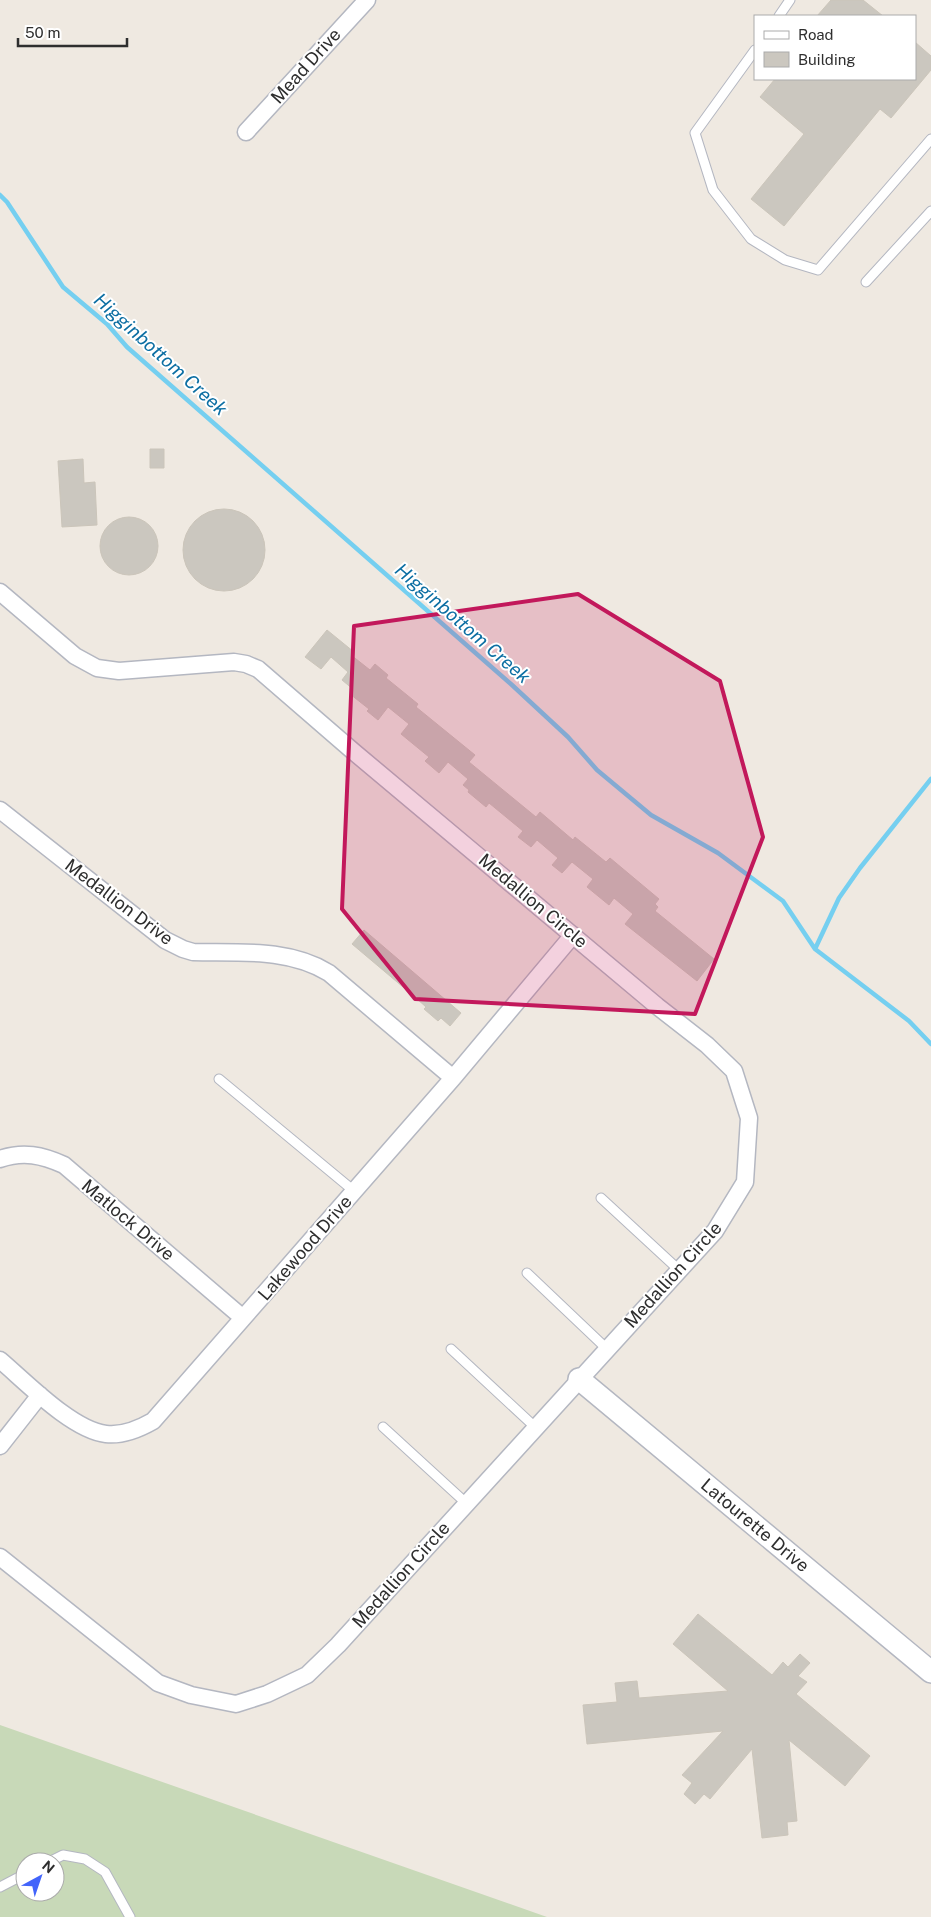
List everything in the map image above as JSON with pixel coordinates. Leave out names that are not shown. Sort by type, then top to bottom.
[{"type":"street","name":"Mead Drive","points":[[246,132],[367,0]]},
{"type":"street","name":"Medallion Circle","points":[[0,592],[75,656],[97,668],[119,671],[234,662],[258,669],[572,935],[707,1044],[734,1071],[749,1118],[745,1182],[715,1231],[338,1645],[307,1675],[267,1694],[236,1704],[190,1695],[158,1683],[0,1557]]},
{"type":"street","name":"Medallion Drive","points":[[0,810],[165,940],[193,952],[258,953],[301,960],[317,966],[329,973],[453,1078]]},
{"type":"street","name":"Lakewood Drive","points":[[0,1360],[40,1395],[82,1427],[108,1435],[135,1431],[153,1421],[453,1078],[572,935]]},
{"type":"street","name":"Matlock Drive","points":[[0,1159],[17,1154],[27,1154],[47,1158],[64,1166],[243,1318]]},
{"type":"street","name":"Latourette Drive","points":[[579,1379],[931,1672]]},
{"type":"street","points":[[0,1446],[40,1395]]},
{"type":"lane","points":[[779,15],[790,0]]},
{"type":"lane","points":[[754,51],[695,133],[713,190],[751,239],[785,260],[818,270],[931,139]]},
{"type":"lane","points":[[866,282],[931,211]]},
{"type":"lane","points":[[218,1079],[354,1191]]},
{"type":"lane","points":[[601,1198],[679,1270]]},
{"type":"lane","points":[[527,1273],[607,1348]]},
{"type":"lane","points":[[451,1350],[535,1427]]},
{"type":"lane","points":[[383,1428],[466,1503]]},
{"type":"lane","points":[[65,1855],[85,1859],[105,1872],[130,1917]]},
{"type":"lane","points":[[0,1888],[15,1880]]},
{"type":"highlighted area","points":[[578,594],[720,681],[763,837],[695,1014],[415,999],[342,909],[354,626]]},
{"type":"green space","points":[[0,1725],[547,1917],[0,1917]]},
{"type":"building","points":[[831,0],[863,0],[882,15],[818,15]]},
{"type":"building","points":[[916,43],[931,56],[931,70],[891,118],[880,109],[784,226],[751,199],[804,134],[760,97],[774,80],[916,80]]},
{"type":"building","points":[[150,449],[164,449],[164,468],[150,468]]},
{"type":"building","points":[[83,459],[84,483],[95,482],[97,525],[62,527],[58,461]]},
{"type":"building","points":[[224,509],[240,512],[253,521],[262,534],[265,550],[262,566],[253,579],[240,588],[224,591],[208,588],[195,579],[186,566],[183,550],[186,534],[195,521],[208,512]]},
{"type":"building","points":[[129,517],[140,519],[153,530],[158,546],[156,557],[145,570],[129,575],[118,573],[105,562],[100,546],[102,535],[113,522]]},
{"type":"building","points":[[327,630],[354,652],[351,655],[370,670],[375,664],[388,675],[386,678],[418,704],[416,707],[475,755],[469,762],[536,817],[540,812],[573,840],[575,837],[606,862],[610,858],[659,899],[655,904],[658,907],[655,911],[714,959],[697,981],[625,924],[633,914],[614,898],[609,905],[587,887],[593,879],[572,862],[562,873],[552,865],[558,858],[537,840],[531,847],[518,837],[523,831],[489,803],[486,807],[468,792],[469,790],[463,785],[468,779],[448,762],[439,773],[425,761],[429,757],[401,734],[409,724],[388,707],[378,720],[367,711],[369,709],[350,694],[354,690],[342,680],[348,672],[331,657],[321,669],[305,657]]},
{"type":"building","points":[[364,930],[461,1013],[450,1026],[441,1018],[438,1021],[424,1009],[426,1007],[416,998],[352,944]]},
{"type":"building","points":[[698,1614],[772,1675],[783,1662],[788,1667],[800,1654],[810,1663],[798,1676],[807,1682],[796,1694],[870,1756],[845,1786],[789,1740],[797,1821],[787,1822],[788,1835],[762,1838],[752,1749],[710,1799],[704,1794],[695,1804],[684,1794],[692,1783],[682,1775],[723,1731],[587,1744],[583,1705],[617,1702],[615,1683],[637,1681],[639,1698],[728,1691],[673,1644]]},
{"type":"waterway","name":"Higginbottom Creek","points":[[0,195],[7,202],[63,287],[107,324],[127,347],[512,685],[568,737],[597,770],[651,815],[718,853],[783,901],[815,949],[909,1021],[931,1044]]},
{"type":"waterway","points":[[815,949],[839,898],[860,868],[931,779]]}]
